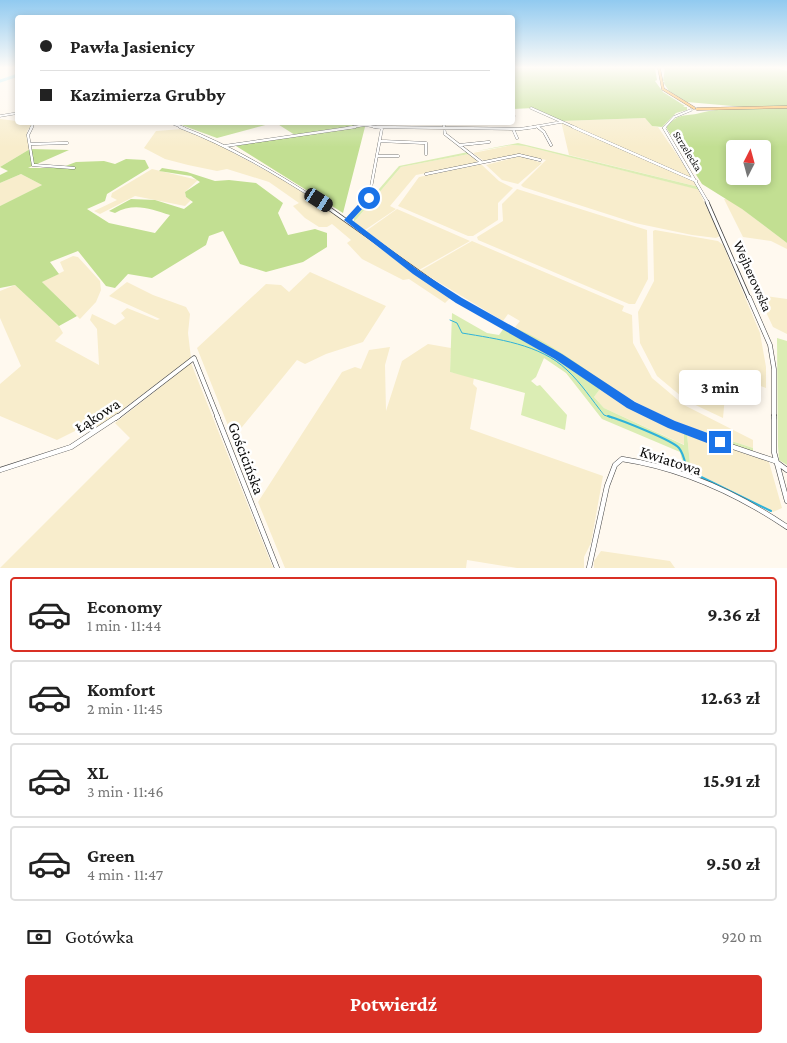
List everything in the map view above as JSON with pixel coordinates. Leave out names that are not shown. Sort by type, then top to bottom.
[{"type":"main road","points":[[671,95],[694,109]]},
{"type":"main road","name":"Strzelecka","points":[[694,109],[787,107]]},
{"type":"street","points":[[531,108],[697,182]]},
{"type":"street","name":"Strzelecka","points":[[694,109],[674,117],[664,127],[685,166],[697,182]]},
{"type":"street","points":[[0,116],[15,114]]},
{"type":"street","points":[[224,146],[365,125],[382,128],[513,129],[561,122]]},
{"type":"street","points":[[32,125],[28,132],[31,161],[36,167],[74,168]]},
{"type":"street","points":[[177,125],[202,135],[282,177],[348,220],[443,291],[559,357],[631,405],[684,430],[775,461],[787,470]]},
{"type":"street","points":[[444,125],[445,134],[481,163]]},
{"type":"street","points":[[537,126],[544,132],[551,145]]},
{"type":"street","points":[[348,220],[369,198],[382,128]]},
{"type":"street","points":[[513,129],[517,138]]},
{"type":"street","points":[[380,141],[426,143],[426,154]]},
{"type":"street","points":[[30,144],[67,142]]},
{"type":"street","points":[[460,145],[470,142],[489,142]]},
{"type":"street","points":[[426,174],[519,155],[540,160]]},
{"type":"street","points":[[377,156],[398,156]]},
{"type":"street","name":"Wejherowska","points":[[697,182],[770,345],[774,369],[775,461],[787,501]]},
{"type":"street","name":"Łąkowa","points":[[0,470],[71,447],[135,405],[194,358]]},
{"type":"street","name":"Gościcińska","points":[[194,358],[277,568]]},
{"type":"street","name":"Kwiatowa","points":[[589,568],[589,559],[596,545],[599,518],[609,482],[615,465],[622,459],[635,460],[685,475],[774,516],[787,527]]},
{"type":"shaded area","points":[[645,118],[652,126],[658,127],[699,187],[569,155],[561,121]]},
{"type":"shaded area","points":[[0,119],[15,121],[15,125],[32,125],[27,131],[30,149],[0,167]]},
{"type":"shaded area","points":[[182,129],[200,135],[280,178],[343,218],[342,220],[450,298],[445,303],[409,279],[403,280],[362,259],[347,243],[351,240],[332,224],[327,227],[319,227],[305,218],[293,206],[299,203],[269,182],[227,169],[217,171],[165,159],[144,148],[156,131]]},
{"type":"shaded area","points":[[512,145],[525,146],[698,189],[720,236],[716,238],[692,235],[635,223],[523,187],[521,185],[546,160],[519,154],[484,161],[473,153]]},
{"type":"shaded area","points":[[469,154],[477,161],[476,163],[416,175],[390,206],[396,209],[365,230],[354,222],[401,167]]},
{"type":"shaded area","points":[[520,156],[542,163],[518,184],[502,180],[486,165]]},
{"type":"shaded area","points":[[482,165],[499,181],[513,188],[498,203],[498,220],[473,236],[468,236],[398,206],[419,177]]},
{"type":"shaded area","points":[[152,169],[198,180],[185,192],[186,197],[191,200],[185,206],[135,196],[100,214],[94,211],[117,200],[111,197],[112,193]]},
{"type":"shaded area","points":[[21,174],[42,185],[0,206],[0,183]]},
{"type":"shaded area","points":[[517,189],[647,230],[648,279],[635,304],[629,304],[478,240],[477,237],[503,221],[502,204]]},
{"type":"shaded area","points":[[724,199],[729,199],[787,243],[787,249],[771,241],[743,237]]},
{"type":"shaded area","points":[[397,209],[470,241],[419,270],[366,231]]},
{"type":"shaded area","points":[[653,231],[718,241],[723,245],[760,333],[766,367],[766,388],[727,374],[723,418],[687,401],[657,376],[640,343],[638,312],[654,281]]},
{"type":"shaded area","points":[[472,241],[624,306],[622,311],[632,315],[633,343],[652,378],[684,405],[753,440],[753,448],[684,425],[647,408],[607,386],[560,353],[515,327],[520,321],[508,314],[503,321],[420,271]]},
{"type":"shaded area","points":[[73,256],[78,257],[100,281],[101,290],[96,302],[80,319],[42,282],[64,271],[60,262]]},
{"type":"shaded area","points":[[310,272],[386,306],[363,342],[326,354],[305,364],[297,360],[233,438],[197,348],[266,284],[281,285],[289,292]]},
{"type":"shaded area","points":[[127,282],[153,295],[186,307],[190,314],[188,333],[191,358],[99,427],[91,423],[57,440],[0,416],[0,384],[21,366],[0,318],[0,291],[15,285],[59,326],[63,333],[55,341],[99,365],[97,329],[90,320],[92,314],[115,325],[125,318],[121,313],[127,308],[157,320],[160,319],[109,296]]},
{"type":"shaded area","points":[[758,295],[787,299],[787,334],[773,327]]},
{"type":"shaded area","points":[[428,344],[451,348],[450,372],[474,377],[473,384],[477,388],[470,429],[603,476],[591,543],[584,557],[584,568],[517,568],[467,560],[466,568],[285,568],[258,502],[342,372],[355,367],[361,369],[369,350],[390,347],[385,365],[386,411],[402,361]]},
{"type":"shaded area","points":[[191,363],[273,568],[0,568],[130,438],[115,423]]},
{"type":"shaded area","points":[[600,389],[644,415],[684,433],[685,445],[604,408],[594,397]]},
{"type":"shaded area","points":[[687,434],[769,462],[782,508],[773,512],[691,474]]},
{"type":"shaded area","points":[[601,551],[670,561],[675,568],[594,568],[594,561]]},
{"type":"green space","points":[[515,95],[667,95],[685,106],[683,107],[687,107],[687,110],[676,113],[662,127],[652,126],[645,118],[561,121],[533,108],[515,109]]},
{"type":"green space","points":[[675,95],[787,95],[787,106],[755,108],[687,102]]},
{"type":"green space","points":[[732,108],[787,108],[787,243],[742,209],[702,184],[667,129],[671,122],[679,117]]},
{"type":"green space","points":[[181,125],[266,125],[217,138]]},
{"type":"green space","points":[[279,125],[365,125],[343,213],[236,146],[295,135]]},
{"type":"green space","points":[[518,143],[699,187],[700,190],[525,146],[512,145],[472,152]]},
{"type":"green space","points":[[30,149],[69,150],[28,168],[60,168],[76,162],[104,161],[115,164],[126,159],[145,160],[149,168],[107,194],[105,201],[87,209],[109,223],[155,233],[170,215],[136,207],[115,213],[109,211],[131,199],[155,200],[184,209],[193,202],[186,197],[185,192],[200,182],[191,176],[159,171],[162,168],[187,172],[215,181],[229,180],[256,183],[283,203],[278,213],[288,235],[315,229],[327,233],[327,247],[303,262],[266,272],[240,264],[223,231],[209,236],[206,245],[152,278],[128,274],[115,288],[106,286],[78,251],[50,262],[59,274],[42,282],[77,316],[59,326],[15,285],[0,288],[0,206],[42,185],[21,174],[0,183],[0,175],[8,171],[0,167]]},
{"type":"green space","points":[[468,152],[469,154],[401,167],[354,222],[354,218],[399,166]]},
{"type":"green space","points":[[452,313],[487,333],[499,335],[504,328],[556,358],[600,389],[594,397],[604,408],[684,445],[684,433],[687,434],[691,474],[685,471],[680,452],[602,419],[566,373],[544,358],[536,377],[531,381],[537,386],[540,385],[567,415],[565,430],[521,415],[525,393],[450,372]]},
{"type":"green space","points":[[511,326],[546,343],[645,408],[685,425],[753,448],[753,452],[686,429],[627,402]]},
{"type":"green space","points":[[777,338],[787,341],[787,465],[779,460]]},
{"type":"waterway","points":[[450,320],[457,323],[462,333],[518,344],[531,348],[556,361],[577,380],[604,415],[612,418]]},
{"type":"waterway","points":[[608,416],[674,444],[682,453],[687,470],[771,511]]},
{"type":"route","points":[[369,198],[348,220],[443,291],[541,346],[631,405],[672,425],[720,442]]}]
